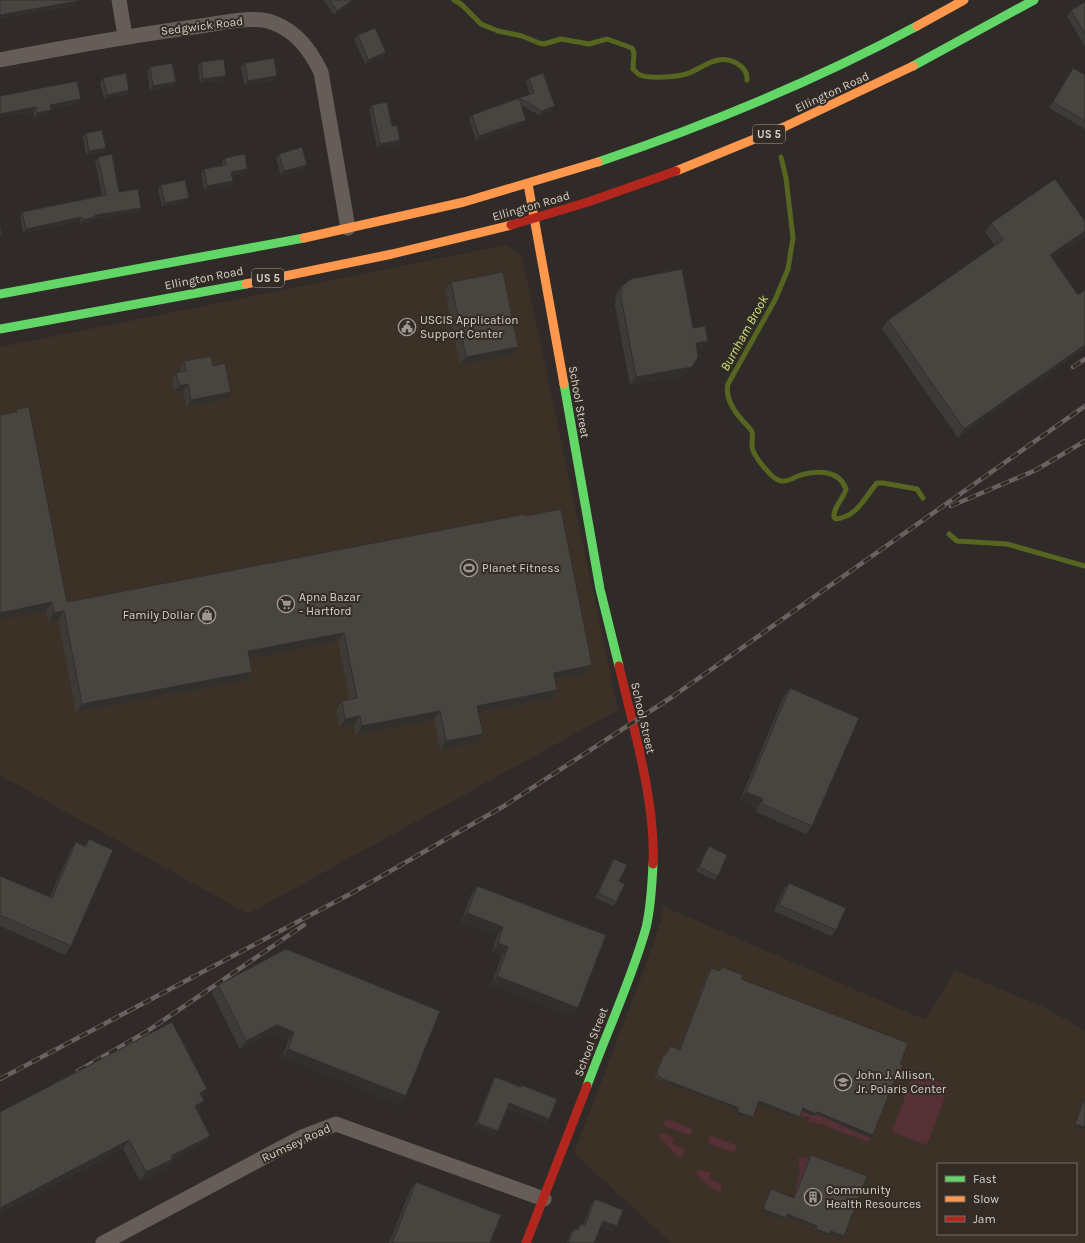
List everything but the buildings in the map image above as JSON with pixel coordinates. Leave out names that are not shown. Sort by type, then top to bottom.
[{"type":"main road","name":"Ellington Road","points":[[0,294],[16,294],[292,241],[402,217],[528,184],[644,146],[735,111],[897,36],[964,0]]},
{"type":"main road","name":"Ellington Road","points":[[0,329],[21,322],[384,256],[535,218],[661,177],[785,127],[922,62],[1034,0]]},
{"type":"main road","name":"School Street","points":[[526,1243],[544,1200],[639,950],[650,903],[654,861],[651,817],[639,750],[600,589],[528,184]]},
{"type":"street","points":[[119,0],[126,36]]},
{"type":"street","name":"Sedgwick Road","points":[[0,60],[126,36],[247,20],[273,22],[293,33],[311,52],[321,72],[348,228]]},
{"type":"street","name":"Rumsey Road","points":[[102,1243],[302,1137],[336,1124],[544,1200]]},
{"type":"shaded area","points":[[506,245],[522,256],[618,710],[248,914],[0,775],[0,347]]},
{"type":"shaded area","name":"John J. Allison, Jr. Polaris Center","points":[[663,906],[925,1020],[955,970],[1048,1009],[1085,1031],[1085,1243],[671,1243],[574,1153],[647,962],[661,921]]},
{"type":"shaded area","points":[[914,1073],[949,1086],[927,1145],[892,1132]]},
{"type":"shaded area","points":[[801,1111],[815,1116],[816,1114],[842,1124],[841,1126],[870,1137],[868,1142],[821,1124],[808,1122],[810,1117],[799,1117]]},
{"type":"shaded area","points":[[667,1119],[691,1128],[692,1134],[689,1135],[665,1126],[664,1123]]},
{"type":"shaded area","points":[[662,1133],[674,1138],[672,1144],[685,1149],[682,1157],[678,1157],[660,1138],[659,1136]]},
{"type":"shaded area","points":[[711,1136],[736,1145],[736,1151],[732,1152],[710,1144],[708,1141]]},
{"type":"shaded area","points":[[804,1157],[809,1159],[793,1200],[800,1171],[798,1158]]},
{"type":"shaded area","points":[[698,1169],[711,1173],[709,1179],[721,1184],[721,1191],[719,1192],[711,1188],[696,1174]]},
{"type":"waterway","name":"Burnham Brook","points":[[454,0],[461,4],[481,24],[498,31],[522,36],[539,43],[544,44],[561,39],[589,44],[607,39],[632,48],[634,53],[633,69],[639,75],[650,77],[679,76],[711,62],[728,60],[733,61],[745,70],[747,80]]},
{"type":"waterway","name":"Burnham Brook","points":[[781,157],[786,178],[793,238],[788,269],[775,300],[728,384],[727,389],[731,404],[752,432],[752,447],[756,456],[768,472],[777,480],[785,481],[805,474],[819,472],[832,475],[843,482],[846,489],[835,510],[834,517],[836,519],[850,514],[860,506],[877,483],[917,489],[923,498]]},
{"type":"waterway","name":"Burnham Brook","points":[[949,534],[957,541],[1007,544],[1085,566]]},
{"type":"railway","points":[[1073,367],[1085,359]]},
{"type":"railway","points":[[0,1079],[352,893],[504,806],[672,697],[1085,406]]},
{"type":"railway","points":[[951,506],[1036,470],[1085,441]]},
{"type":"railway","points":[[78,1071],[146,1032],[304,925]]},
{"type":"traffic: fast","points":[[913,66],[1034,0]]},
{"type":"traffic: fast","points":[[598,162],[679,133],[760,101],[839,65],[917,26]]},
{"type":"traffic: fast","points":[[0,294],[304,238]]},
{"type":"traffic: fast","points":[[0,329],[246,284]]},
{"type":"traffic: fast","points":[[564,384],[600,589],[619,666]]},
{"type":"traffic: fast","points":[[587,1086],[626,988],[646,928],[652,888],[653,864]]},
{"type":"traffic: slow","points":[[917,26],[964,0]]},
{"type":"traffic: slow","points":[[676,171],[784,127],[913,66]]},
{"type":"traffic: slow","points":[[304,238],[464,202],[598,162]]},
{"type":"traffic: slow","points":[[528,184],[564,384]]},
{"type":"traffic: slow","points":[[246,284],[392,254],[511,225]]},
{"type":"traffic: jam","points":[[511,225],[588,202],[676,171]]},
{"type":"traffic: jam","points":[[619,666],[637,739],[647,790],[653,840],[653,864]]},
{"type":"traffic: jam","points":[[526,1243],[587,1086]]},
{"type":"place","name":"USCIS Application Support Center","points":[[407,327]]},
{"type":"place","name":"Planet Fitness","points":[[469,568]]},
{"type":"place","name":"Apna Bazar - Hartford","points":[[286,604]]},
{"type":"place","name":"Family Dollar","points":[[207,615]]},
{"type":"place","name":"John J. Allison, Jr. Polaris Center","points":[[843,1082]]},
{"type":"place","name":"Community Health Resources","points":[[813,1197]]}]
